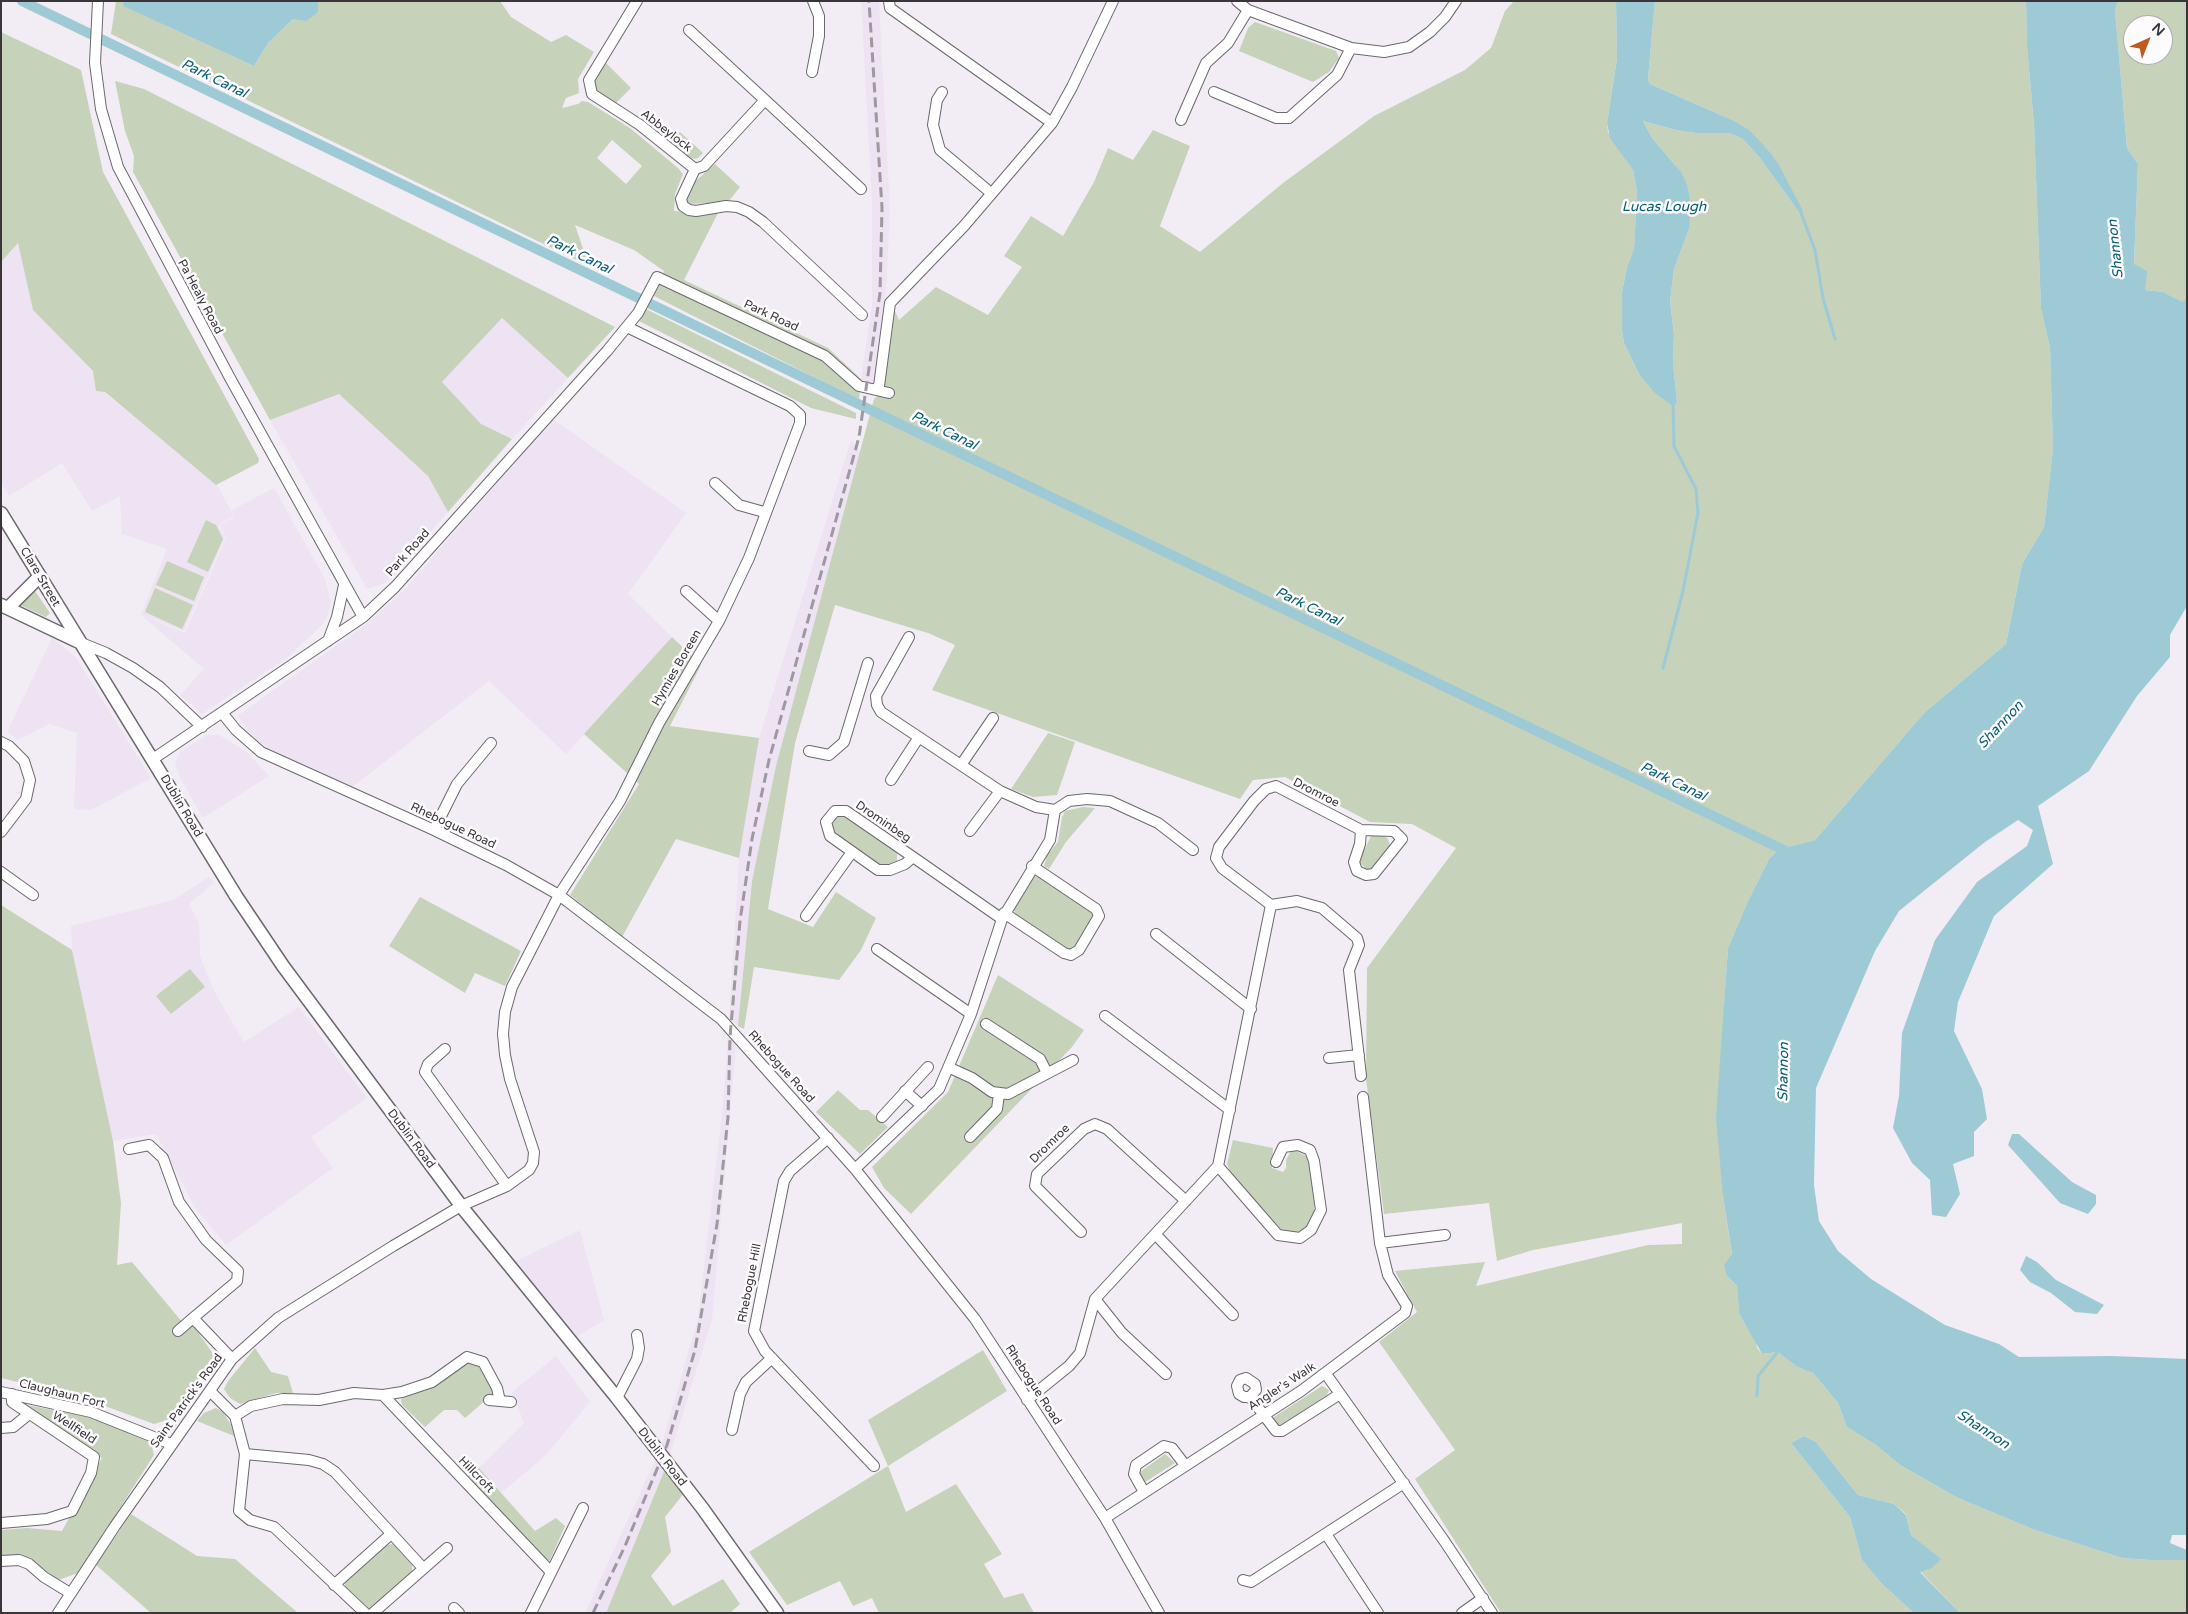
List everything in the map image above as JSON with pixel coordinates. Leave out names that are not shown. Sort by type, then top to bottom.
[{"type":"main road","name":"Clare Street","points":[[1,513],[79,642]]},
{"type":"main road","points":[[40,576],[5,606],[79,642]]},
{"type":"main road","name":"Dublin Road","points":[[79,642],[236,896],[283,966],[461,1206],[617,1398],[703,1509],[777,1613]]},
{"type":"street","name":"Pa Healy Road","points":[[98,1],[95,63],[101,109],[108,139],[118,167],[146,223],[344,585],[364,617]]},
{"type":"street","name":"Abbeylock","points":[[638,1],[589,80],[592,94],[640,125],[695,169],[704,166],[765,100]]},
{"type":"street","points":[[812,72],[819,36],[819,16],[813,1]]},
{"type":"street","points":[[889,1],[890,8],[1052,123]]},
{"type":"street","points":[[875,390],[879,386],[890,303],[964,226],[1052,123],[1072,87],[1113,1]]},
{"type":"street","points":[[1237,1],[1248,10],[1351,48],[1384,52],[1408,47],[1446,17],[1456,1]]},
{"type":"street","points":[[1181,120],[1206,63],[1228,44],[1248,10]]},
{"type":"street","points":[[689,30],[861,189]]},
{"type":"street","points":[[1214,92],[1276,118],[1289,118],[1337,75],[1351,48]]},
{"type":"street","points":[[942,92],[937,100],[933,125],[940,150],[991,193]]},
{"type":"street","points":[[695,169],[682,199],[683,206],[689,210],[696,211],[726,206],[737,207],[749,212],[862,315]]},
{"type":"street","name":"Park Road","points":[[153,759],[223,714],[364,617],[401,580],[627,327],[638,313],[657,277],[825,356],[859,386],[875,390]]},
{"type":"street","name":"Hymies Boreen","points":[[507,1186],[529,1170],[533,1162],[534,1152],[510,1079],[505,1055],[503,1034],[505,1012],[512,987],[559,895],[620,801],[659,723],[719,622],[749,558],[764,512],[800,423],[800,415],[790,406],[627,327]]},
{"type":"street","points":[[875,390],[889,393]]},
{"type":"street","points":[[715,483],[739,505],[764,512]]},
{"type":"street","points":[[328,642],[337,617],[344,585]]},
{"type":"street","points":[[686,591],[719,622]]},
{"type":"street","points":[[909,637],[876,696],[876,706],[881,712],[1000,791],[1036,807],[1055,810]]},
{"type":"street","points":[[79,642],[106,653],[133,668],[160,687],[202,727]]},
{"type":"street","points":[[809,751],[829,755],[838,750],[844,742],[868,663]]},
{"type":"street","points":[[860,691],[876,696]]},
{"type":"street","name":"Rhebogue Road","points":[[223,714],[236,730],[261,752],[434,830],[506,865],[559,895],[721,1019],[856,1169],[975,1319],[1105,1518],[1159,1613]]},
{"type":"street","points":[[961,765],[993,718]]},
{"type":"street","points":[[891,780],[919,737]]},
{"type":"street","points":[[1,742],[9,746],[24,761],[30,780],[26,799],[1,832]]},
{"type":"street","points":[[434,830],[457,784],[491,743]]},
{"type":"street","name":"Dromroe","points":[[1270,905],[1222,868],[1216,858],[1219,847],[1254,801],[1266,789],[1276,786],[1361,830],[1394,831],[1402,840],[1374,874],[1366,875],[1357,870],[1354,862],[1360,844],[1361,830]]},
{"type":"street","points":[[970,831],[1000,791]]},
{"type":"street","points":[[856,1169],[939,1089],[950,1068],[971,1014],[1003,916],[1032,866],[1050,840],[1055,810],[1061,805],[1078,800],[1087,799],[1110,802],[1158,823],[1193,850]]},
{"type":"street","name":"Drominbeg","points":[[913,857],[905,864],[890,870],[878,870],[830,836],[826,828],[826,822],[835,811],[846,811],[1003,916],[1064,953],[1071,955],[1079,950],[1099,916],[1090,904],[1032,866]]},
{"type":"street","points":[[806,916],[852,852]]},
{"type":"street","points":[[1,872],[33,895]]},
{"type":"street","points":[[1027,1400],[1069,1366],[1080,1353],[1095,1299],[1218,1166],[1270,905],[1298,901],[1322,908],[1357,938],[1357,951],[1349,970],[1361,1076]]},
{"type":"street","points":[[1156,934],[1250,1009]]},
{"type":"street","points":[[877,949],[971,1014]]},
{"type":"street","points":[[1105,1016],[1230,1110]]},
{"type":"street","points":[[986,1024],[1040,1059],[1047,1073]]},
{"type":"street","points":[[445,1050],[428,1064],[425,1072],[507,1186]]},
{"type":"street","points":[[1329,1058],[1359,1055]]},
{"type":"street","points":[[950,1068],[999,1094],[1008,1094],[1073,1060]]},
{"type":"street","points":[[882,1117],[928,1067]]},
{"type":"street","points":[[906,1091],[922,1106]]},
{"type":"street","points":[[970,1138],[997,1109],[999,1094]]},
{"type":"street","name":"Angler's Walk","points":[[1105,1518],[1326,1374],[1405,1313],[1407,1306],[1388,1275],[1380,1244],[1363,1097]]},
{"type":"street","name":"Dromroe","points":[[1081,1232],[1035,1186],[1037,1174],[1084,1129],[1095,1124],[1107,1129],[1186,1201]]},
{"type":"street","name":"Rhebogue Hill","points":[[828,1138],[790,1170],[784,1181],[754,1331],[772,1358],[874,1466]]},
{"type":"street","points":[[129,1149],[149,1145],[163,1158],[180,1202],[206,1240],[238,1271],[237,1281],[178,1331]]},
{"type":"street","points":[[1218,1166],[1278,1235],[1300,1238],[1311,1230],[1321,1210],[1314,1160],[1310,1150],[1298,1145],[1283,1147],[1276,1162]]},
{"type":"street","name":"Saint Patrick's Road","points":[[58,1613],[171,1444],[232,1359],[278,1318],[461,1206],[507,1186]]},
{"type":"street","points":[[1156,1235],[1233,1315]]},
{"type":"street","points":[[1380,1244],[1445,1235]]},
{"type":"street","points":[[1095,1299],[1122,1333],[1166,1374]]},
{"type":"street","points":[[194,1318],[232,1359]]},
{"type":"street","points":[[617,1398],[637,1360],[639,1348],[637,1335]]},
{"type":"street","points":[[235,1416],[251,1406],[283,1399],[319,1400],[354,1393],[383,1395],[402,1392],[432,1382],[467,1357],[483,1362],[497,1388],[500,1401]]},
{"type":"street","points":[[732,1430],[740,1394],[746,1382],[772,1358]]},
{"type":"street","points":[[1326,1374],[1404,1483],[1492,1613]]},
{"type":"street","points":[[210,1391],[235,1416],[245,1454],[239,1511],[250,1520],[274,1527],[365,1613]]},
{"type":"street","name":"Claughaun Fort","points":[[1,1392],[91,1412],[171,1444]]},
{"type":"street","name":"Wellfield","points":[[1,1523],[47,1519],[72,1511],[91,1473],[94,1457],[12,1402],[12,1394]]},
{"type":"street","points":[[1250,1397],[1276,1431],[1282,1431],[1340,1394]]},
{"type":"street","name":"Hillcroft","points":[[383,1395],[551,1572]]},
{"type":"street","points":[[489,1400],[511,1402]]},
{"type":"street","points":[[1,1428],[13,1427],[29,1414]]},
{"type":"street","points":[[1144,1492],[1134,1474],[1136,1465],[1164,1446],[1172,1448],[1186,1466]]},
{"type":"street","points":[[245,1454],[308,1460],[323,1464],[335,1472],[423,1568]]},
{"type":"street","points":[[1243,1580],[1250,1582],[1404,1483]]},
{"type":"street","points":[[531,1613],[583,1508]]},
{"type":"street","points":[[334,1584],[391,1534]]},
{"type":"street","points":[[1326,1534],[1376,1612]]},
{"type":"street","points":[[373,1613],[447,1548]]},
{"type":"street","points":[[1,1561],[19,1560],[29,1564],[44,1577],[70,1593]]},
{"type":"street","points":[[1462,1613],[1483,1598]]},
{"type":"shaded area","points":[[861,1],[879,1],[890,211],[886,289],[874,386],[861,379],[872,305],[872,203]]},
{"type":"shaded area","points":[[18,243],[33,310],[93,371],[96,391],[105,393],[217,485],[234,516],[218,525],[225,538],[184,631],[141,614],[167,549],[122,534],[120,496],[92,511],[62,463],[9,496],[1,483],[1,262]]},
{"type":"shaded area","points":[[502,318],[568,378],[512,439],[481,424],[442,383]]},
{"type":"shaded area","points":[[339,394],[428,476],[448,512],[385,583],[367,589],[270,420]]},
{"type":"shaded area","points":[[553,419],[686,513],[628,594],[672,637],[566,754],[489,681],[351,788],[282,756],[257,741],[237,716],[364,626],[403,591]]},
{"type":"shaded area","points":[[851,440],[861,452],[776,766],[752,881],[738,1026],[729,1018],[739,858],[759,738]]},
{"type":"shaded area","points":[[274,488],[325,579],[331,602],[328,615],[322,625],[287,658],[202,714],[180,695],[204,669],[140,614],[185,633],[226,538],[220,525],[235,517],[232,510]]},
{"type":"shaded area","points":[[52,638],[75,656],[151,778],[91,810],[74,809],[77,733],[49,724],[18,740],[7,732]]},
{"type":"shaded area","points":[[207,735],[219,735],[247,752],[269,776],[203,818],[180,778],[175,763],[181,751]]},
{"type":"shaded area","points":[[209,877],[214,883],[189,904],[199,923],[200,956],[214,991],[244,1042],[299,1007],[367,1098],[311,1137],[333,1168],[226,1245],[196,1209],[156,1134],[113,1141],[72,950],[71,926],[173,900]]},
{"type":"shaded area","points":[[728,1036],[736,1044],[712,1320],[670,1455],[662,1444],[698,1318],[723,1105]]},
{"type":"shaded area","points":[[580,1230],[604,1320],[576,1337],[514,1262]]},
{"type":"shaded area","points":[[556,1356],[590,1402],[544,1457],[501,1493],[479,1468],[524,1423],[512,1392]]},
{"type":"shaded area","points":[[657,1456],[665,1469],[606,1613],[585,1613]]},
{"type":"green space","points":[[116,1],[124,1],[124,6],[254,66],[268,43],[293,19],[317,2],[305,1],[500,1],[511,17],[551,42],[566,35],[594,52],[578,79],[579,93],[566,98],[562,108],[578,104],[582,101],[588,102],[630,128],[678,168],[683,174],[675,194],[674,211],[718,213],[684,280],[828,348],[861,379],[859,400],[654,296],[664,271],[634,250],[575,225],[589,266],[111,34]],"holes":[[[612,140],[642,166],[626,184],[597,158]]]},
{"type":"green space","points":[[1514,1],[1616,1],[1617,58],[1607,123],[1608,132],[1633,170],[1637,191],[1634,251],[1627,267],[1622,292],[1622,331],[1624,343],[1639,374],[1674,407],[1677,402],[1673,363],[1674,334],[1670,301],[1674,269],[1689,229],[1687,184],[1675,165],[1652,138],[1643,121],[1695,133],[1729,133],[1743,139],[1760,158],[1796,208],[1790,186],[1769,151],[1730,119],[1650,84],[1648,79],[1655,1],[2026,2],[2027,46],[2034,125],[2041,309],[2050,348],[2053,449],[2044,527],[2022,564],[2006,644],[1924,713],[1815,840],[1779,849],[1769,859],[1748,901],[1728,948],[1724,1008],[1723,1196],[1732,1255],[1727,1276],[1737,1286],[1739,1313],[1756,1341],[1757,1348],[1762,1354],[1778,1352],[1797,1367],[1813,1373],[1838,1403],[1847,1427],[1876,1445],[1900,1465],[1958,1498],[2035,1530],[2122,1558],[2187,1560],[2187,1613],[1960,1613],[1920,1571],[1940,1559],[1911,1535],[1906,1514],[1894,1504],[1858,1495],[1816,1442],[1804,1436],[1791,1443],[1850,1517],[1862,1560],[1881,1583],[1914,1613],[1501,1613],[1415,1479],[1455,1450],[1379,1342],[1417,1312],[1395,1271],[1485,1262],[1476,1286],[1648,1245],[1682,1244],[1682,1223],[1533,1250],[1497,1261],[1489,1203],[1384,1214],[1366,1079],[1367,968],[1456,848],[1412,824],[1370,822],[1285,777],[1253,780],[1240,799],[932,690],[955,645],[928,633],[835,605],[795,743],[768,909],[813,927],[836,892],[876,918],[861,950],[839,980],[754,967],[744,1029],[738,1026],[752,881],[776,766],[874,399],[881,393],[894,309],[899,320],[936,287],[988,315],[1022,267],[1004,256],[1031,216],[1063,236],[1094,182],[1108,148],[1133,160],[1153,130],[1190,146],[1160,226],[1200,252],[1283,183],[1374,116],[1465,70],[1491,48],[1505,11]]},
{"type":"green space","points":[[2118,1],[2187,1],[2187,298],[2183,303],[2163,292],[2145,290],[2134,264],[2138,164],[2127,148],[2115,10]]},
{"type":"green space","points":[[1255,22],[1336,51],[1339,58],[1329,72],[1313,82],[1239,51],[1248,28]]},
{"type":"green space","points":[[1,32],[81,70],[103,172],[259,459],[258,463],[216,485],[105,392],[96,391],[93,371],[33,310],[18,243],[1,262]]},
{"type":"green space","points":[[605,62],[631,88],[615,104],[598,92],[593,82]]},
{"type":"green space","points":[[115,81],[144,89],[615,327],[568,378],[502,318],[442,382],[481,424],[512,439],[448,512],[428,476],[339,394],[270,420],[133,172],[134,156],[125,131]]},
{"type":"green space","points":[[680,132],[703,153],[698,158],[686,157],[669,144]]},
{"type":"green space","points":[[715,164],[740,187],[728,202],[690,204],[685,201],[691,185]]},
{"type":"green space","points":[[646,309],[856,413],[856,419],[811,408],[639,321]]},
{"type":"green space","points":[[206,520],[216,525],[223,539],[208,572],[187,562]]},
{"type":"green space","points":[[167,561],[204,577],[194,601],[156,585]]},
{"type":"green space","points":[[155,588],[193,605],[182,629],[145,612]]},
{"type":"green space","points":[[35,591],[50,613],[46,617],[20,605]]},
{"type":"green space","points":[[672,637],[701,665],[670,726],[759,738],[739,858],[676,839],[622,937],[570,895],[639,784],[584,734]]},
{"type":"green space","points":[[1048,733],[1075,742],[1057,795],[1033,797],[1011,789]]},
{"type":"green space","points":[[1083,807],[1095,808],[1066,842],[1049,869],[1044,866],[1047,855],[1058,842],[1062,817],[1065,811]]},
{"type":"green space","points":[[840,814],[897,853],[897,861],[889,865],[880,866],[832,832],[830,824]]},
{"type":"green space","points":[[1371,836],[1384,836],[1388,839],[1390,846],[1371,869],[1367,870],[1359,861]]},
{"type":"green space","points":[[1038,876],[1090,910],[1094,917],[1074,948],[1069,951],[1016,916],[1014,909],[1033,877]]},
{"type":"green space","points":[[420,897],[521,951],[505,986],[475,973],[465,993],[389,946]]},
{"type":"green space","points":[[1,905],[72,950],[113,1141],[121,1203],[117,1265],[132,1262],[183,1323],[195,1328],[216,1358],[216,1364],[194,1386],[177,1417],[154,1424],[83,1398],[1,1378]]},
{"type":"green space","points":[[190,969],[205,987],[171,1014],[156,996]]},
{"type":"green space","points":[[998,975],[1084,1030],[1072,1047],[911,1214],[884,1188],[872,1167],[948,1092]]},
{"type":"green space","points":[[838,1090],[860,1110],[868,1110],[888,1127],[860,1154],[816,1112]]},
{"type":"green space","points":[[1233,1140],[1273,1148],[1272,1168],[1283,1172],[1291,1151],[1296,1151],[1306,1156],[1311,1167],[1315,1215],[1308,1228],[1296,1233],[1283,1231],[1232,1175],[1227,1164]]},
{"type":"green space","points":[[255,1348],[271,1372],[288,1376],[293,1393],[276,1393],[240,1404],[230,1398],[224,1389],[228,1381]]},
{"type":"green space","points":[[983,1350],[1007,1391],[888,1466],[868,1420]]},
{"type":"green space","points":[[468,1363],[477,1364],[494,1393],[465,1418],[457,1410],[444,1410],[425,1427],[402,1405],[401,1399],[425,1390]]},
{"type":"green space","points":[[1322,1386],[1329,1390],[1327,1395],[1279,1426],[1274,1423],[1274,1417]]},
{"type":"green space","points":[[21,1404],[85,1416],[121,1429],[151,1443],[154,1455],[78,1573],[58,1580],[40,1566],[22,1556],[1,1556],[1,1530],[27,1528],[62,1531],[102,1458]]},
{"type":"green space","points":[[216,1408],[223,1412],[231,1425],[234,1436],[197,1421],[204,1413]]},
{"type":"green space","points":[[1165,1454],[1175,1463],[1145,1482],[1140,1472]]},
{"type":"green space","points":[[888,1466],[906,1512],[956,1484],[1002,1554],[984,1564],[1004,1598],[1023,1593],[1034,1613],[879,1613],[872,1598],[853,1606],[840,1581],[787,1605],[749,1552]]},
{"type":"green space","points":[[479,1468],[535,1531],[556,1518],[565,1526],[550,1560],[546,1560],[468,1476]]},
{"type":"green space","points":[[665,1469],[685,1492],[665,1517],[671,1552],[651,1576],[673,1606],[723,1579],[740,1604],[730,1613],[606,1613]]},
{"type":"green space","points":[[131,1514],[197,1556],[235,1559],[298,1613],[151,1613],[96,1565]]},
{"type":"green space","points":[[393,1544],[412,1565],[412,1573],[372,1608],[364,1608],[345,1587],[345,1580],[386,1545]]},
{"type":"water","points":[[124,1],[318,2],[318,12],[306,21],[293,19],[268,43],[254,66],[123,6]]},
{"type":"water","name":"Lucas Lough","points":[[1616,1],[1655,1],[1648,79],[1650,84],[1730,119],[1749,130],[1769,151],[1779,165],[1803,211],[1800,212],[1796,208],[1760,158],[1743,139],[1729,133],[1695,133],[1643,121],[1652,138],[1681,172],[1687,184],[1691,205],[1689,229],[1674,269],[1670,301],[1674,334],[1673,363],[1677,402],[1674,407],[1655,393],[1639,374],[1624,343],[1622,331],[1622,292],[1627,267],[1634,250],[1637,191],[1633,170],[1610,138],[1607,123],[1617,58]]},
{"type":"water","name":"Shannon","points":[[2026,1],[2118,1],[2115,10],[2127,148],[2138,164],[2134,264],[2147,271],[2145,290],[2163,292],[2182,302],[2187,298],[2187,606],[2170,635],[2170,657],[2137,696],[2089,771],[2038,806],[2053,864],[1994,916],[1958,1002],[1954,1031],[1982,1089],[1987,1119],[1974,1132],[1974,1156],[1953,1164],[1960,1194],[1946,1217],[1932,1215],[1930,1180],[1912,1163],[1893,1128],[1899,1096],[1902,1033],[1935,940],[1977,882],[2027,846],[2033,830],[2018,820],[1985,842],[1899,911],[1875,951],[1816,1088],[1814,1185],[1819,1221],[1838,1251],[1871,1279],[1945,1325],[1999,1344],[2019,1357],[2112,1356],[2187,1359],[2187,1535],[2172,1535],[2170,1543],[2187,1550],[2187,1560],[2122,1558],[2035,1530],[1958,1498],[1900,1465],[1876,1445],[1847,1427],[1838,1403],[1813,1373],[1797,1367],[1778,1352],[1762,1354],[1739,1313],[1737,1286],[1727,1276],[1724,1265],[1732,1254],[1723,1196],[1716,1118],[1728,948],[1748,901],[1769,859],[1779,849],[1815,840],[1924,713],[2006,644],[2022,564],[2044,527],[2053,449],[2050,348],[2041,309],[2034,125],[2027,46]]},
{"type":"water","points":[[2012,1134],[2019,1134],[2072,1182],[2096,1195],[2096,1204],[2088,1214],[2060,1203],[2008,1145]]},
{"type":"water","points":[[2026,1256],[2037,1262],[2056,1280],[2104,1305],[2097,1314],[2075,1312],[2051,1293],[2030,1282],[2020,1270]]},
{"type":"water","points":[[1804,1436],[1816,1442],[1858,1495],[1894,1504],[1906,1515],[1911,1535],[1941,1559],[1932,1568],[1920,1572],[1960,1613],[1914,1613],[1881,1583],[1862,1560],[1850,1517],[1791,1443]]},
{"type":"waterway","name":"Park Canal","points":[[22,1],[1792,854]]},
{"type":"waterway","points":[[1800,210],[1815,250],[1823,298],[1835,339]]},
{"type":"waterway","points":[[1663,668],[1683,591],[1698,513],[1696,489],[1674,446],[1673,405]]},
{"type":"waterway","points":[[1757,1396],[1758,1376],[1780,1349]]},
{"type":"railway","points":[[593,1613],[625,1546],[667,1445],[695,1350],[717,1224],[728,1117],[730,1037],[740,921],[752,839],[769,760],[859,437],[880,293],[882,208],[869,1]]}]
